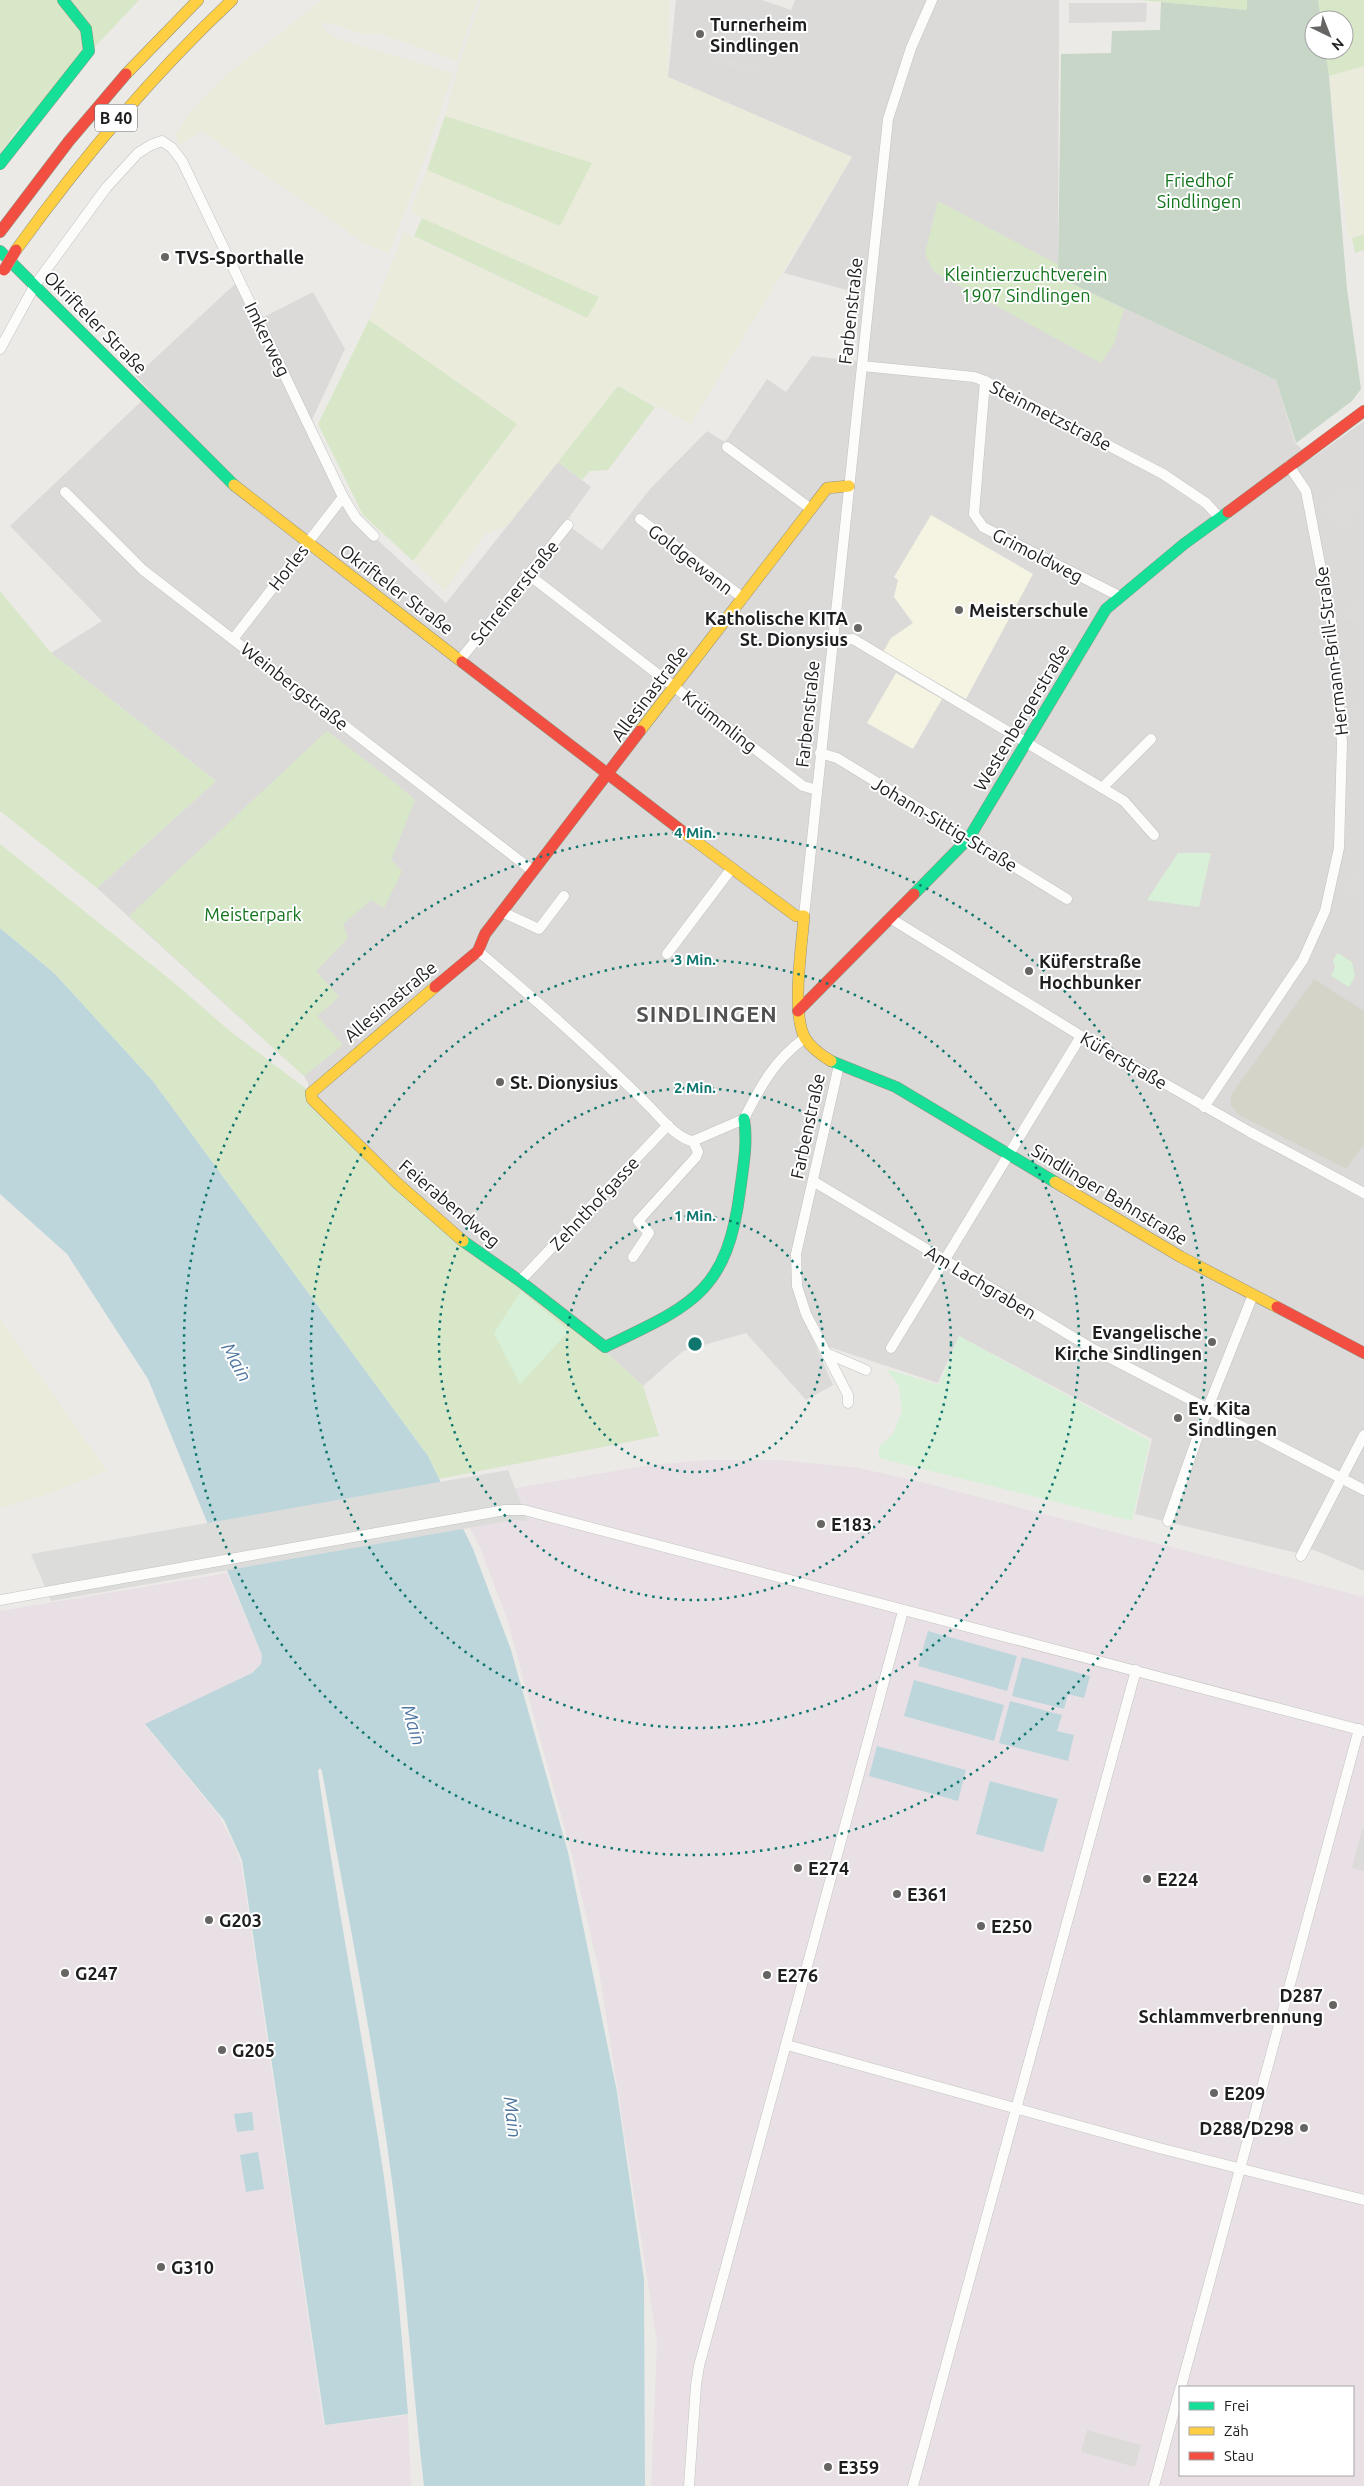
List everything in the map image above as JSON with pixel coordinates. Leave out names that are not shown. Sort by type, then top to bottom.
[{"type":"main road","points":[[0,164],[89,51],[90,34],[86,25],[63,0]]},
{"type":"main road","name":"B 40","points":[[0,232],[70,137],[108,92],[151,45],[198,0]]},
{"type":"main road","name":"B 40","points":[[2,273],[16,250],[82,159],[124,109],[167,63],[232,0]]},
{"type":"main road","name":"Okrifteler Straße","points":[[0,251],[231,482],[608,775],[796,916],[804,916]]},
{"type":"main road","name":"Westenbergerstraße","points":[[798,1011],[969,838],[1106,609],[1119,596],[1220,518],[1364,410]]},
{"type":"main road","name":"Allesinastraße","points":[[312,1090],[478,951],[485,934],[827,488],[849,486]]},
{"type":"main road","name":"Farbenstraße","points":[[804,916],[798,1011],[805,1038],[819,1054],[838,1065]]},
{"type":"main road","name":"Sindlinger Bahnstraße","points":[[838,1065],[888,1083],[1182,1257],[1364,1352]]},
{"type":"main road","name":"Feierabendweg","points":[[312,1090],[312,1099],[404,1190],[461,1240],[520,1281],[606,1347],[684,1307],[697,1296],[719,1267],[734,1232],[746,1140],[744,1118]]},
{"type":"street","name":"Farbenstraße","points":[[804,916],[888,119],[911,48],[932,0]]},
{"type":"street","name":"Imkerweg","points":[[35,285],[106,188],[138,153],[162,141],[172,148],[182,161],[343,497],[356,518],[374,536]]},
{"type":"street","points":[[0,349],[35,285]]},
{"type":"street","name":"Steinmetzstraße","points":[[862,366],[974,377],[985,381],[1163,474],[1206,503],[1220,518]]},
{"type":"street","name":"Grimoldweg","points":[[985,381],[974,514],[983,527],[1119,596]]},
{"type":"street","points":[[727,447],[811,509]]},
{"type":"street","name":"Hermann-Brill-Straße","points":[[1204,1107],[1303,960],[1325,911],[1339,848],[1342,742],[1332,629],[1306,491],[1289,466]]},
{"type":"street","name":"Weinbergstraße","points":[[65,492],[143,570],[234,638],[533,871]]},
{"type":"street","name":"Horles","points":[[234,638],[343,497]]},
{"type":"street","name":"Goldgewann","points":[[640,519],[743,598]]},
{"type":"street","name":"Schreinerstraße","points":[[460,660],[568,525]]},
{"type":"street","name":"Krümmling","points":[[529,575],[803,786],[817,790]]},
{"type":"street","points":[[832,641],[853,639],[1124,801],[1154,835]]},
{"type":"street","points":[[1102,788],[1150,739]]},
{"type":"street","name":"Johann-Sittig-Straße","points":[[820,753],[837,758],[1067,899]]},
{"type":"street","points":[[667,954],[732,868]]},
{"type":"street","points":[[502,912],[539,929],[564,896]]},
{"type":"street","name":"Küferstraße","points":[[890,918],[1082,1036],[1204,1107],[1364,1193]]},
{"type":"street","points":[[478,951],[592,1050],[668,1125],[687,1140],[693,1141],[744,1118],[761,1084],[778,1061],[805,1038]]},
{"type":"street","points":[[891,1348],[1082,1036]]},
{"type":"street","name":"Farbenstraße","points":[[838,1065],[796,1254],[797,1286],[806,1314],[848,1395],[848,1403]]},
{"type":"street","name":"Zehnthofgasse","points":[[520,1281],[668,1125]]},
{"type":"street","points":[[633,1257],[649,1233],[638,1221],[696,1157],[698,1152],[693,1141]]},
{"type":"street","name":"Am Lachgraben","points":[[813,1181],[1094,1349],[1207,1410],[1364,1490]]},
{"type":"street","points":[[1168,1520],[1207,1410],[1253,1295]]},
{"type":"street","points":[[826,1353],[866,1370]]},
{"type":"street","points":[[1301,1556],[1364,1435]]},
{"type":"street","points":[[0,1600],[495,1512],[524,1510],[615,1532],[903,1611],[1361,1730],[1181,2386]]},
{"type":"street","points":[[689,2486],[696,2386],[700,2366],[903,1611]]},
{"type":"street","points":[[913,2486],[1136,1670]]},
{"type":"street","points":[[787,2045],[1159,2148],[1364,2200]]},
{"type":"street","points":[[1154,2486],[1179,2392]]},
{"type":"shaded area","points":[[322,0],[477,0],[457,61],[381,34],[363,34],[327,22],[321,26],[335,38],[453,73],[423,164],[389,253],[364,243],[201,131],[179,145],[176,135],[187,116],[224,77]]},
{"type":"shaded area","points":[[481,0],[669,0],[668,77],[852,157],[691,424],[618,386],[508,525],[484,535],[445,591],[413,561],[517,424],[369,320],[404,232],[586,318],[410,211],[427,170],[560,226],[592,163],[445,116],[460,61]]},
{"type":"shaded area","points":[[676,0],[762,0],[791,10],[795,0],[1059,0],[1058,277],[1276,380],[1295,443],[1312,458],[1364,421],[1364,1571],[1302,1545],[1297,1553],[1135,1514],[1152,1439],[959,1336],[938,1383],[814,1342],[833,1385],[806,1400],[746,1333],[683,1351],[643,1386],[580,1329],[521,1285],[309,1100],[308,1083],[304,1076],[97,888],[216,781],[51,653],[102,621],[10,526],[151,392],[136,376],[237,282],[256,321],[313,292],[345,349],[311,422],[349,499],[368,531],[446,603],[558,462],[591,487],[565,523],[602,550],[650,489],[707,431],[725,442],[767,379],[786,392],[812,356],[857,361],[858,293],[784,273],[852,157],[668,77]]},
{"type":"shaded area","points":[[1069,3],[1147,3],[1146,22],[1069,23]]},
{"type":"shaded area","points":[[716,54],[760,68],[757,76],[713,62]]},
{"type":"shaded area","points":[[1364,66],[1364,233],[1348,238],[1329,76]]},
{"type":"shaded area","points":[[1342,480],[1364,495],[1364,502],[1346,530],[1320,512]]},
{"type":"shaded area","name":"Meisterschule","points":[[931,515],[1033,574],[966,699],[883,652],[891,638],[913,623],[894,597],[898,580],[894,577]]},
{"type":"shaded area","points":[[1364,584],[1364,631],[1342,616]]},
{"type":"shaded area","points":[[896,673],[942,699],[913,749],[867,723]]},
{"type":"shaded area","points":[[1364,693],[1364,722],[1351,713]]},
{"type":"shaded area","points":[[1364,860],[1364,903],[1344,890]]},
{"type":"shaded area","points":[[1314,979],[1364,1011],[1364,1144],[1346,1169],[1239,1115],[1231,1106],[1231,1095]]},
{"type":"shaded area","points":[[0,1319],[107,1471],[42,1496],[0,1508]]},
{"type":"shaded area","points":[[706,1460],[780,1460],[859,1468],[921,1482],[1364,1597],[1364,2486],[651,2486],[657,2342],[599,1971],[571,1851],[506,1616],[479,1545],[444,1482],[503,1490],[650,1465]]},
{"type":"shaded area","points":[[227,1573],[262,1655],[261,1664],[252,1673],[145,1725],[217,1813],[230,1836],[241,1862],[324,2425],[408,2415],[411,2486],[0,2486],[0,1611]]},
{"type":"shaded area","points":[[1362,1829],[1364,1829],[1364,1871],[1352,1868]]},
{"type":"shaded area","points":[[1087,2430],[1141,2445],[1135,2467],[1081,2452]]},
{"type":"green space","points":[[0,0],[139,0],[16,131],[0,154]]},
{"type":"green space","points":[[1139,0],[1247,0],[1247,10]]},
{"type":"green space","name":"Friedhof Sindlingen","points":[[1247,0],[1318,0],[1320,10],[1304,10],[1304,60],[1327,60],[1329,76],[1347,289],[1361,389],[1352,401],[1296,443],[1276,380],[1058,277],[1061,54],[1111,53],[1112,31],[1160,30],[1161,2],[1247,10]]},
{"type":"green space","points":[[1318,0],[1364,0],[1364,66],[1329,76],[1327,60],[1354,60],[1354,10],[1320,10]]},
{"type":"green space","points":[[445,116],[592,163],[560,226],[427,170]]},
{"type":"green space","name":"Kleintierzuchtverein 1907 Sindlingen","points":[[938,201],[1059,265],[1058,277],[1124,309],[1114,344],[1101,363],[934,272],[925,254]]},
{"type":"green space","points":[[422,218],[599,297],[587,318],[414,236]]},
{"type":"green space","points":[[1364,234],[1364,250],[1355,253],[1352,238]]},
{"type":"green space","points":[[369,320],[517,424],[413,561],[363,515],[318,424]]},
{"type":"green space","points":[[618,386],[655,407],[608,470],[590,471],[582,480],[558,462]]},
{"type":"green space","points":[[0,591],[51,653],[216,781],[97,888],[0,811]]},
{"type":"green space","name":"Meisterpark","points":[[327,731],[415,800],[391,860],[402,871],[384,908],[371,900],[343,924],[348,938],[316,971],[339,997],[317,1016],[343,1045],[304,1076],[129,916]]},
{"type":"green space","points":[[0,844],[172,981],[230,1031],[309,1091],[348,1141],[580,1329],[643,1386],[659,1436],[439,1479],[428,1456],[152,1080],[54,973],[0,928]]},
{"type":"green space","points":[[1178,853],[1211,853],[1199,907],[1147,900]]},
{"type":"green space","points":[[1338,953],[1352,962],[1355,976],[1349,987],[1331,976],[1335,967],[1333,960]]},
{"type":"green space","points":[[521,1291],[569,1331],[520,1384],[494,1333]]},
{"type":"green space","points":[[959,1336],[1150,1441],[1132,1521],[879,1458],[879,1447],[893,1434],[902,1411],[899,1386],[886,1369],[939,1385]]},
{"type":"water","name":"Main","points":[[0,928],[54,973],[152,1080],[428,1456],[473,1549],[511,1650],[568,1852],[617,2092],[644,2279],[645,2486],[424,2486],[397,2219],[385,2130],[359,1976],[320,1768],[318,1771],[325,1822],[384,2177],[392,2236],[408,2414],[325,2425],[242,1860],[224,1820],[145,1724],[252,1673],[261,1664],[262,1655],[148,1379],[67,1254],[0,1194]]},
{"type":"water","points":[[928,1631],[1017,1656],[1007,1691],[918,1666]]},
{"type":"water","points":[[1022,1657],[1090,1676],[1084,1698],[1068,1694],[1064,1709],[1012,1696]]},
{"type":"water","points":[[914,1680],[1004,1705],[994,1741],[904,1716]]},
{"type":"water","points":[[1010,1701],[1062,1715],[1057,1731],[1074,1735],[1068,1761],[999,1743]]},
{"type":"water","points":[[877,1746],[966,1770],[958,1801],[869,1776]]},
{"type":"water","points":[[990,1781],[1058,1799],[1043,1852],[976,1834]]},
{"type":"water","points":[[252,2112],[254,2130],[237,2132],[234,2114]]},
{"type":"water","points":[[258,2152],[264,2189],[246,2192],[240,2155]]},
{"type":"pier","points":[[508,1470],[528,1521],[514,1520],[51,1601],[31,1554]]},
{"type":"traffic: fast","points":[[0,164],[89,51],[86,29],[63,0]]},
{"type":"traffic: fast","points":[[0,251],[234,485]]},
{"type":"traffic: fast","points":[[914,894],[969,838],[1106,609],[1184,544],[1228,512]]},
{"type":"traffic: fast","points":[[831,1061],[896,1087],[1055,1182]]},
{"type":"traffic: fast","points":[[463,1241],[520,1281],[605,1347],[682,1307],[700,1292],[714,1275],[725,1253],[734,1226],[745,1155],[744,1119]]},
{"type":"traffic: slow","points":[[126,74],[198,0]]},
{"type":"traffic: slow","points":[[16,250],[118,120],[173,58],[232,0]]},
{"type":"traffic: slow","points":[[234,485],[462,662]]},
{"type":"traffic: slow","points":[[640,731],[827,488],[849,486]]},
{"type":"traffic: slow","points":[[682,831],[796,916],[804,916],[798,996],[801,1027],[810,1045],[831,1061]]},
{"type":"traffic: slow","points":[[435,987],[311,1093],[312,1099],[397,1183],[463,1241]]},
{"type":"traffic: slow","points":[[1055,1182],[1181,1257],[1277,1307]]},
{"type":"traffic: jam","points":[[0,232],[69,141],[126,74]]},
{"type":"traffic: jam","points":[[4,270],[16,250]]},
{"type":"traffic: jam","points":[[1228,512],[1364,411]]},
{"type":"traffic: jam","points":[[462,662],[682,831]]},
{"type":"traffic: jam","points":[[435,987],[478,951],[485,934],[640,731]]},
{"type":"traffic: jam","points":[[798,1011],[914,894]]},
{"type":"traffic: jam","points":[[1277,1307],[1364,1353]]},
{"type":"place","name":"Turnerheim Sindlingen","points":[[700,34]]},
{"type":"place","name":"TVS-Sporthalle","points":[[165,257]]},
{"type":"place","name":"Meisterschule","points":[[959,610]]},
{"type":"place","name":"Katholische KITA St. Dionysius","points":[[858,628]]},
{"type":"place","name":"Küferstraße Hochbunker","points":[[1029,971]]},
{"type":"place","name":"St. Dionysius","points":[[500,1082]]},
{"type":"place","name":"Evangelische Kirche Sindlingen","points":[[1212,1342]]},
{"type":"place","name":"Ev. Kita Sindlingen","points":[[1178,1418]]},
{"type":"place","name":"E183","points":[[821,1524]]},
{"type":"place","name":"E274","points":[[798,1868]]},
{"type":"place","name":"E224","points":[[1147,1879]]},
{"type":"place","name":"E361","points":[[897,1894]]},
{"type":"place","name":"G203","points":[[209,1920]]},
{"type":"place","name":"E250","points":[[981,1926]]},
{"type":"place","name":"G247","points":[[65,1973]]},
{"type":"place","name":"E276","points":[[767,1975]]},
{"type":"place","name":"D287 Schlammverbrennung","points":[[1333,2005]]},
{"type":"place","name":"G205","points":[[222,2050]]},
{"type":"place","name":"E209","points":[[1214,2093]]},
{"type":"place","name":"D288/D298","points":[[1304,2128]]},
{"type":"place","name":"G310","points":[[161,2267]]},
{"type":"place","name":"E359","points":[[828,2467]]},
{"type":"district","name":"SINDLINGEN","points":[[707,1013]]}]
